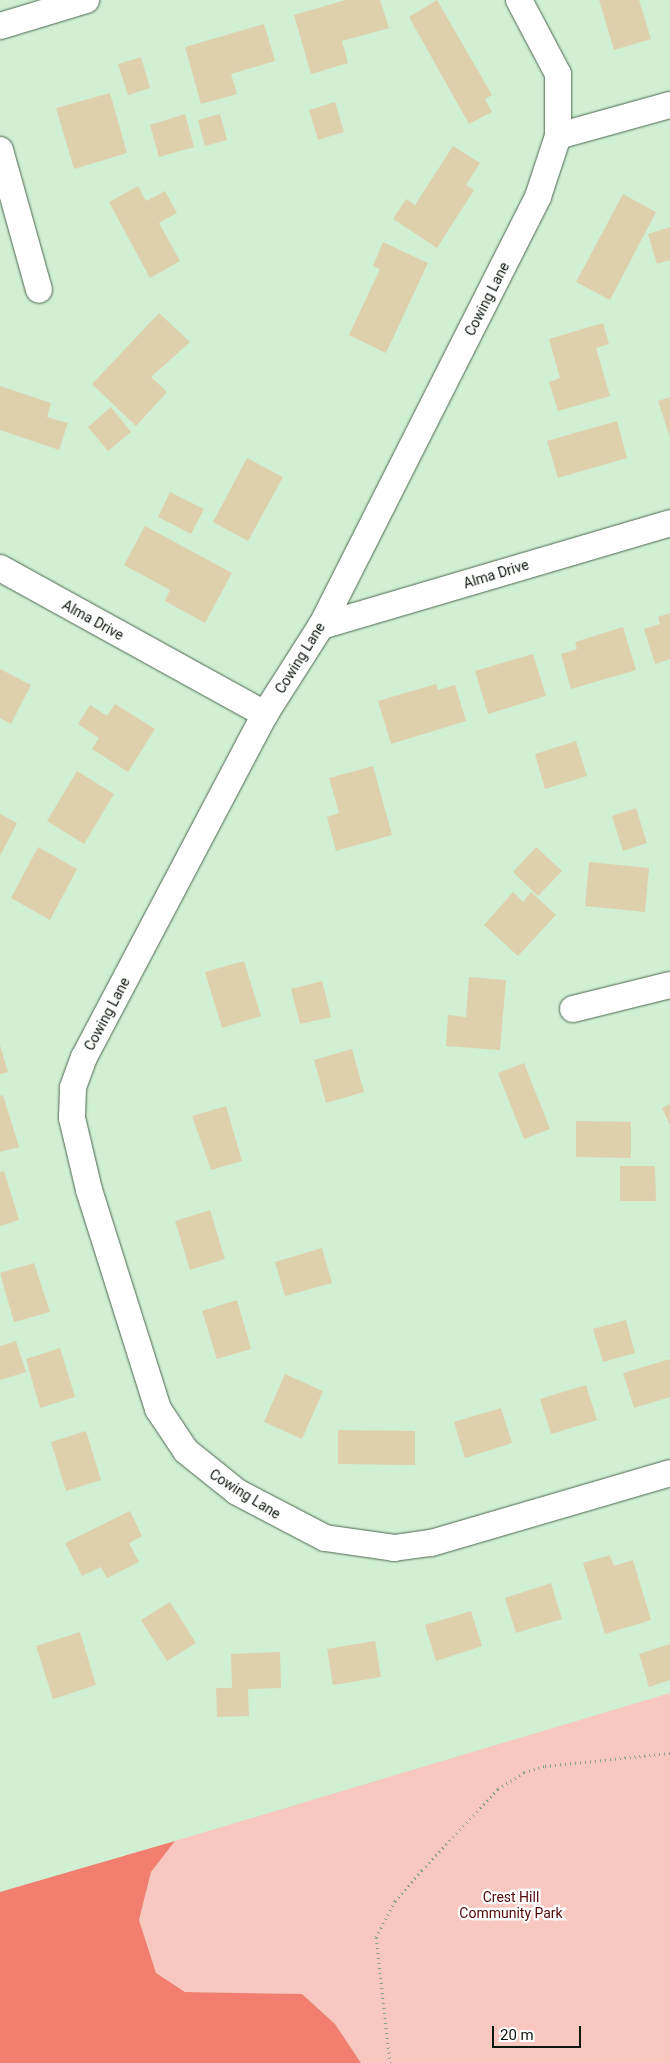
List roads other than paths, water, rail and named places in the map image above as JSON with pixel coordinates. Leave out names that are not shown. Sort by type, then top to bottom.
[{"type":"street","points":[[0,26],[86,0]]},
{"type":"street","name":"Cowing Lane","points":[[519,0],[558,74],[558,136],[538,197],[322,626],[265,714],[84,1057],[73,1088],[76,1147],[158,1409],[186,1452],[237,1492],[318,1535],[376,1549],[431,1543],[670,1473]]},
{"type":"street","points":[[558,136],[670,105]]},
{"type":"street","points":[[0,150],[39,290]]},
{"type":"street","name":"Alma Drive","points":[[322,626],[670,522]]},
{"type":"street","name":"Alma Drive","points":[[0,568],[265,714]]},
{"type":"street","points":[[573,1009],[670,984]]},
{"type":"park label","name":"Crest Hill Community Park","points":[[511,1905]]}]
